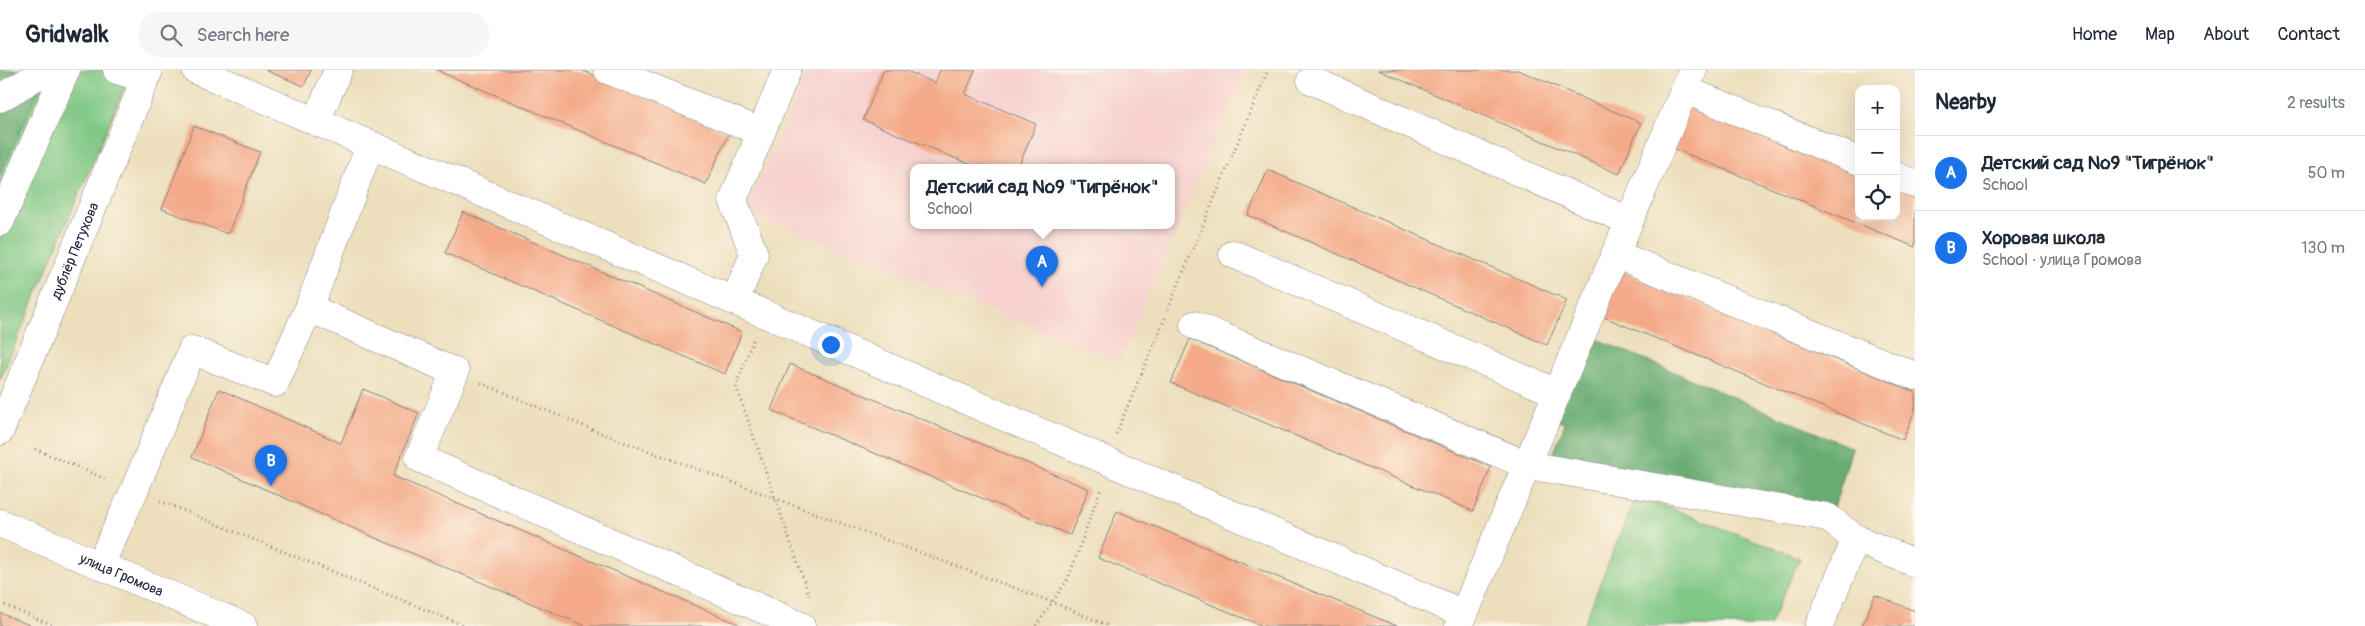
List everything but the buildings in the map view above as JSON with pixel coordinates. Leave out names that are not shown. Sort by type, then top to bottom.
[{"type":"street","points":[[0,98],[47,70]]},
{"type":"street","points":[[0,222],[66,70]]},
{"type":"street","points":[[118,70],[147,75]]},
{"type":"street","points":[[196,70],[1105,460],[1461,620],[1689,80],[1855,159]]},
{"type":"street","points":[[316,122],[338,70]]},
{"type":"street","points":[[608,70],[761,132]]},
{"type":"street","points":[[735,301],[754,254],[733,200],[787,70]]},
{"type":"street","name":"дублёр Петухова","points":[[0,431],[147,75]]},
{"type":"street","points":[[1311,80],[1630,221]]},
{"type":"street","points":[[100,565],[134,491],[192,350],[275,384],[309,308],[370,145]]},
{"type":"street","points":[[1900,178],[1915,184]]},
{"type":"street","points":[[1233,254],[1557,393]]},
{"type":"street","points":[[1615,254],[1915,376]]},
{"type":"street","points":[[309,308],[455,372],[419,458],[800,626]]},
{"type":"street","points":[[1194,325],[1526,465],[1827,517],[1856,539],[1912,554]]},
{"type":"street","name":"улица Громова","points":[[0,523],[243,626]]},
{"type":"street","points":[[1819,626],[1856,539]]},
{"type":"path","points":[[1036,626],[1068,579],[1097,502],[1105,460],[1268,70]]},
{"type":"path","points":[[764,314],[736,386],[810,599]]},
{"type":"path","points":[[455,372],[598,432],[1052,602],[1109,626]]},
{"type":"path","points":[[35,449],[465,626]]},
{"type":"path","points":[[0,603],[54,626]]},
{"type":"shaded area","points":[[808,70],[1246,70],[1119,362],[746,211]]},
{"type":"green space","points":[[0,70],[132,70],[0,380]]},
{"type":"green space","points":[[0,70],[40,70],[44,79],[0,175]]},
{"type":"green space","points":[[1597,339],[1852,448],[1834,508],[1551,460],[1565,423],[1555,420],[1586,347]]},
{"type":"green space","points":[[1636,495],[1800,558],[1769,626],[1583,626]]},
{"type":"place","name":"Детский сад №9 \"Тигрёнок\"","points":[[1042,287]]},
{"type":"place","name":"Хоровая школа","points":[[271,486]]}]
